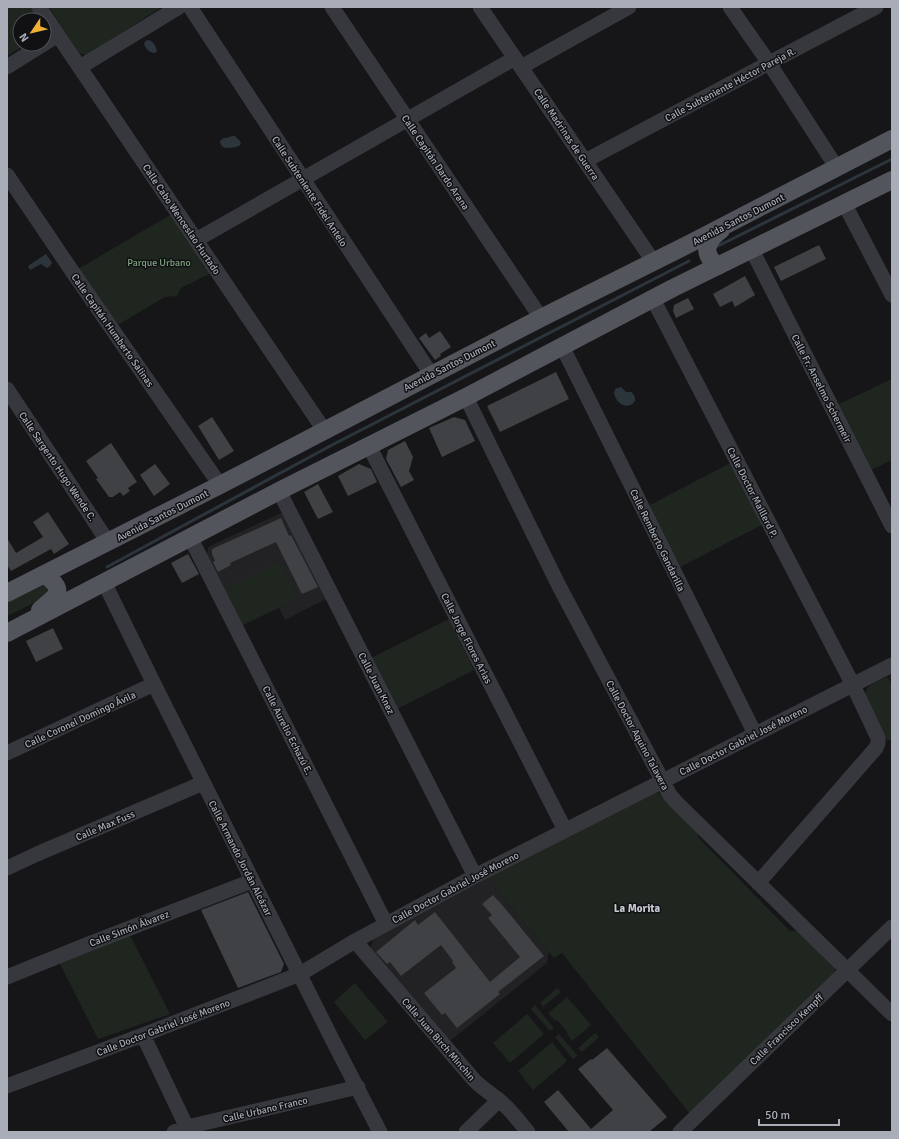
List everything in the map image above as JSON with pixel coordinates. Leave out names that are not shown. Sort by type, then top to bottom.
[{"type":"main road","name":"Avenida Santos Dumont","points":[[7,593],[45,575],[431,374],[736,220],[892,139]]},
{"type":"main road","points":[[7,632],[279,491],[466,397],[673,288],[892,180]]},
{"type":"main road","points":[[718,266],[708,256],[708,242],[713,236],[736,220]]},
{"type":"main road","points":[[673,288],[700,264],[701,258],[699,252],[688,244]]},
{"type":"main road","points":[[75,597],[64,588],[62,579],[64,574],[69,569],[91,551]]},
{"type":"main road","points":[[24,624],[56,596],[57,587],[55,583],[45,575]]},
{"type":"street","name":"Calle Cabo Wenceslao Hurtado","points":[[39,7],[324,430]]},
{"type":"street","points":[[80,67],[179,7]]},
{"type":"street","name":"Calle Subteniente Fidel Antelo","points":[[190,7],[302,180],[431,374]]},
{"type":"street","name":"Calle Capitán Dardo Arana","points":[[332,7],[541,318]]},
{"type":"street","name":"Calle Madrinas de Guerra","points":[[480,7],[654,261]]},
{"type":"street","points":[[196,240],[407,120],[629,7]]},
{"type":"street","points":[[730,7],[837,168]]},
{"type":"street","name":"Calle Subteniente Héctor Pareja R.","points":[[585,161],[876,7]]},
{"type":"street","points":[[7,67],[58,36]]},
{"type":"street","name":"Calle Capitán Humberto Salinas","points":[[7,175],[220,485]]},
{"type":"street","points":[[844,203],[892,295]]},
{"type":"street","name":"Calle Fr. Anselmo Schermeir","points":[[752,250],[892,526]]},
{"type":"street","name":"Calle Doctor Maillerd P.","points":[[653,299],[878,738],[876,748],[758,883]]},
{"type":"street","name":"Calle Remberto Gandarilla","points":[[562,346],[755,734]]},
{"type":"street","name":"Calle Sargento Hugo Wende C.","points":[[7,389],[108,542]]},
{"type":"street","name":"Calle Doctor Aquino Talavera","points":[[466,397],[559,586],[662,781],[676,802],[892,1014]]},
{"type":"street","name":"Calle Jorge Flores Arias","points":[[369,446],[565,830]]},
{"type":"street","name":"Calle Juan Knez","points":[[279,491],[475,876]]},
{"type":"street","name":"Calle Aurelio Echazú E.","points":[[190,537],[386,924]]},
{"type":"street","name":"Calle Armando Jordán Alcázar","points":[[104,582],[252,881],[380,1132]]},
{"type":"street","name":"Calle Doctor Gabriel José Moreno","points":[[7,1086],[143,1036],[300,974],[354,941],[475,876],[892,665]]},
{"type":"street","name":"Calle Coronel Domingo Ávila","points":[[7,753],[154,684]]},
{"type":"street","name":"Calle Max Fuss","points":[[7,868],[203,783]]},
{"type":"street","name":"Calle Simón Álvarez","points":[[7,977],[252,881]]},
{"type":"street","name":"Calle Francisco Kempff","points":[[688,1129],[892,927]]},
{"type":"street","name":"Calle Juan Birch Minchin","points":[[354,941],[474,1080],[482,1088],[499,1100],[528,1132]]},
{"type":"street","points":[[143,1036],[183,1130]]},
{"type":"street","name":"Calle Urbano Franco","points":[[183,1130],[358,1087]]},
{"type":"street","points":[[466,1132],[499,1100]]},
{"type":"shaded area","points":[[147,40],[153,42],[155,45],[157,51],[155,53],[145,47],[144,43]]},
{"type":"shaded area","points":[[235,136],[240,141],[241,144],[239,146],[225,148],[221,146],[221,140]]},
{"type":"shaded area","points":[[46,254],[52,263],[50,266],[47,268],[41,264],[30,270],[28,266]]},
{"type":"shaded area","points":[[621,387],[626,392],[631,392],[634,396],[635,400],[630,405],[625,406],[617,400],[614,393],[615,389]]},
{"type":"shaded area","points":[[283,512],[326,599],[285,620],[279,608],[243,625],[207,556],[208,547]]},
{"type":"shaded area","points":[[491,874],[495,888],[549,952],[547,963],[450,1041],[370,949],[374,938]]},
{"type":"green space","points":[[7,7],[32,7],[35,12],[12,12],[12,52],[14,52],[7,56]]},
{"type":"green space","points":[[49,7],[162,7],[86,55],[79,53]]},
{"type":"green space","name":"Parque Urbano","points":[[172,214],[211,273],[181,288],[177,296],[165,297],[116,326],[78,269]]},
{"type":"green space","points":[[892,379],[892,460],[871,470],[837,405]]},
{"type":"green space","points":[[732,462],[764,524],[680,567],[648,506]]},
{"type":"green space","points":[[279,562],[297,598],[243,625],[225,589]]},
{"type":"green space","points":[[40,584],[48,591],[44,598],[7,616],[7,600]]},
{"type":"green space","points":[[449,619],[474,670],[395,710],[369,659]]},
{"type":"green space","points":[[887,677],[892,684],[892,740],[887,740],[865,698],[869,686]]},
{"type":"green space","points":[[652,791],[663,794],[697,826],[698,837],[790,931],[804,930],[833,961],[835,970],[833,976],[690,1114],[562,953],[554,958],[495,888],[491,874]]},
{"type":"green space","points":[[130,935],[170,1014],[98,1039],[59,962]]},
{"type":"green space","points":[[355,983],[388,1022],[365,1040],[334,1002]]},
{"type":"green space","points":[[557,988],[561,992],[543,1007],[540,1003]]},
{"type":"green space","points":[[567,997],[591,1025],[572,1041],[567,1034],[568,1033],[557,1020],[555,1021],[548,1013]]},
{"type":"green space","points":[[535,1005],[554,1028],[550,1031],[531,1009]]},
{"type":"green space","points":[[527,1014],[544,1034],[510,1063],[493,1043]]},
{"type":"green space","points":[[595,1033],[599,1037],[582,1052],[578,1048]]},
{"type":"green space","points":[[559,1034],[578,1056],[573,1059],[555,1037]]},
{"type":"green space","points":[[552,1042],[567,1061],[533,1090],[518,1071]]},
{"type":"building","points":[[819,245],[826,259],[781,281],[774,267]]},
{"type":"building","points":[[745,276],[755,295],[735,307],[732,301],[720,307],[713,294]]},
{"type":"building","points":[[688,298],[694,309],[676,318],[673,311],[674,305]]},
{"type":"building","points":[[440,331],[451,347],[440,354],[441,356],[435,360],[419,338],[426,333],[429,338]]},
{"type":"building","points":[[556,372],[569,399],[500,432],[487,406]]},
{"type":"building","points":[[212,417],[234,451],[219,460],[198,426]]},
{"type":"building","points":[[454,417],[465,420],[475,441],[442,457],[429,428]]},
{"type":"building","points":[[405,441],[413,457],[409,471],[414,480],[401,487],[386,459],[388,450]]},
{"type":"building","points":[[111,443],[137,482],[128,488],[130,491],[123,496],[120,492],[113,497],[109,497],[96,479],[98,478],[86,461]]},
{"type":"building","points":[[155,464],[170,484],[154,496],[140,475]]},
{"type":"building","points":[[359,464],[371,469],[377,482],[348,496],[338,476]]},
{"type":"building","points":[[318,484],[333,512],[318,519],[304,492]]},
{"type":"building","points":[[48,512],[69,544],[54,554],[51,549],[11,571],[7,565],[7,538],[16,553],[43,537],[33,522]]},
{"type":"building","points":[[281,518],[289,536],[291,535],[318,587],[302,594],[276,542],[230,563],[231,565],[218,572],[213,562],[215,561],[212,554],[212,549]]},
{"type":"building","points":[[188,554],[199,574],[182,583],[171,563]]},
{"type":"building","points":[[53,628],[63,649],[36,662],[26,641]]},
{"type":"building","points":[[248,892],[284,964],[281,972],[238,988],[201,910]]},
{"type":"building","points":[[493,895],[544,956],[498,992],[500,994],[457,1028],[445,1013],[442,1015],[424,993],[456,968],[452,962],[453,961],[441,945],[401,976],[390,962],[387,964],[376,952],[415,920],[418,925],[435,912],[490,982],[520,957],[488,918],[492,915],[482,904]]},
{"type":"building","points":[[607,1048],[667,1117],[649,1132],[569,1132],[544,1102],[558,1090],[591,1129],[613,1110],[578,1069]]},
{"type":"waterway","points":[[714,248],[892,159]]},
{"type":"waterway","points":[[107,567],[332,445],[689,261]]},
{"type":"district","name":"La Morita","points":[[637,908]]}]
